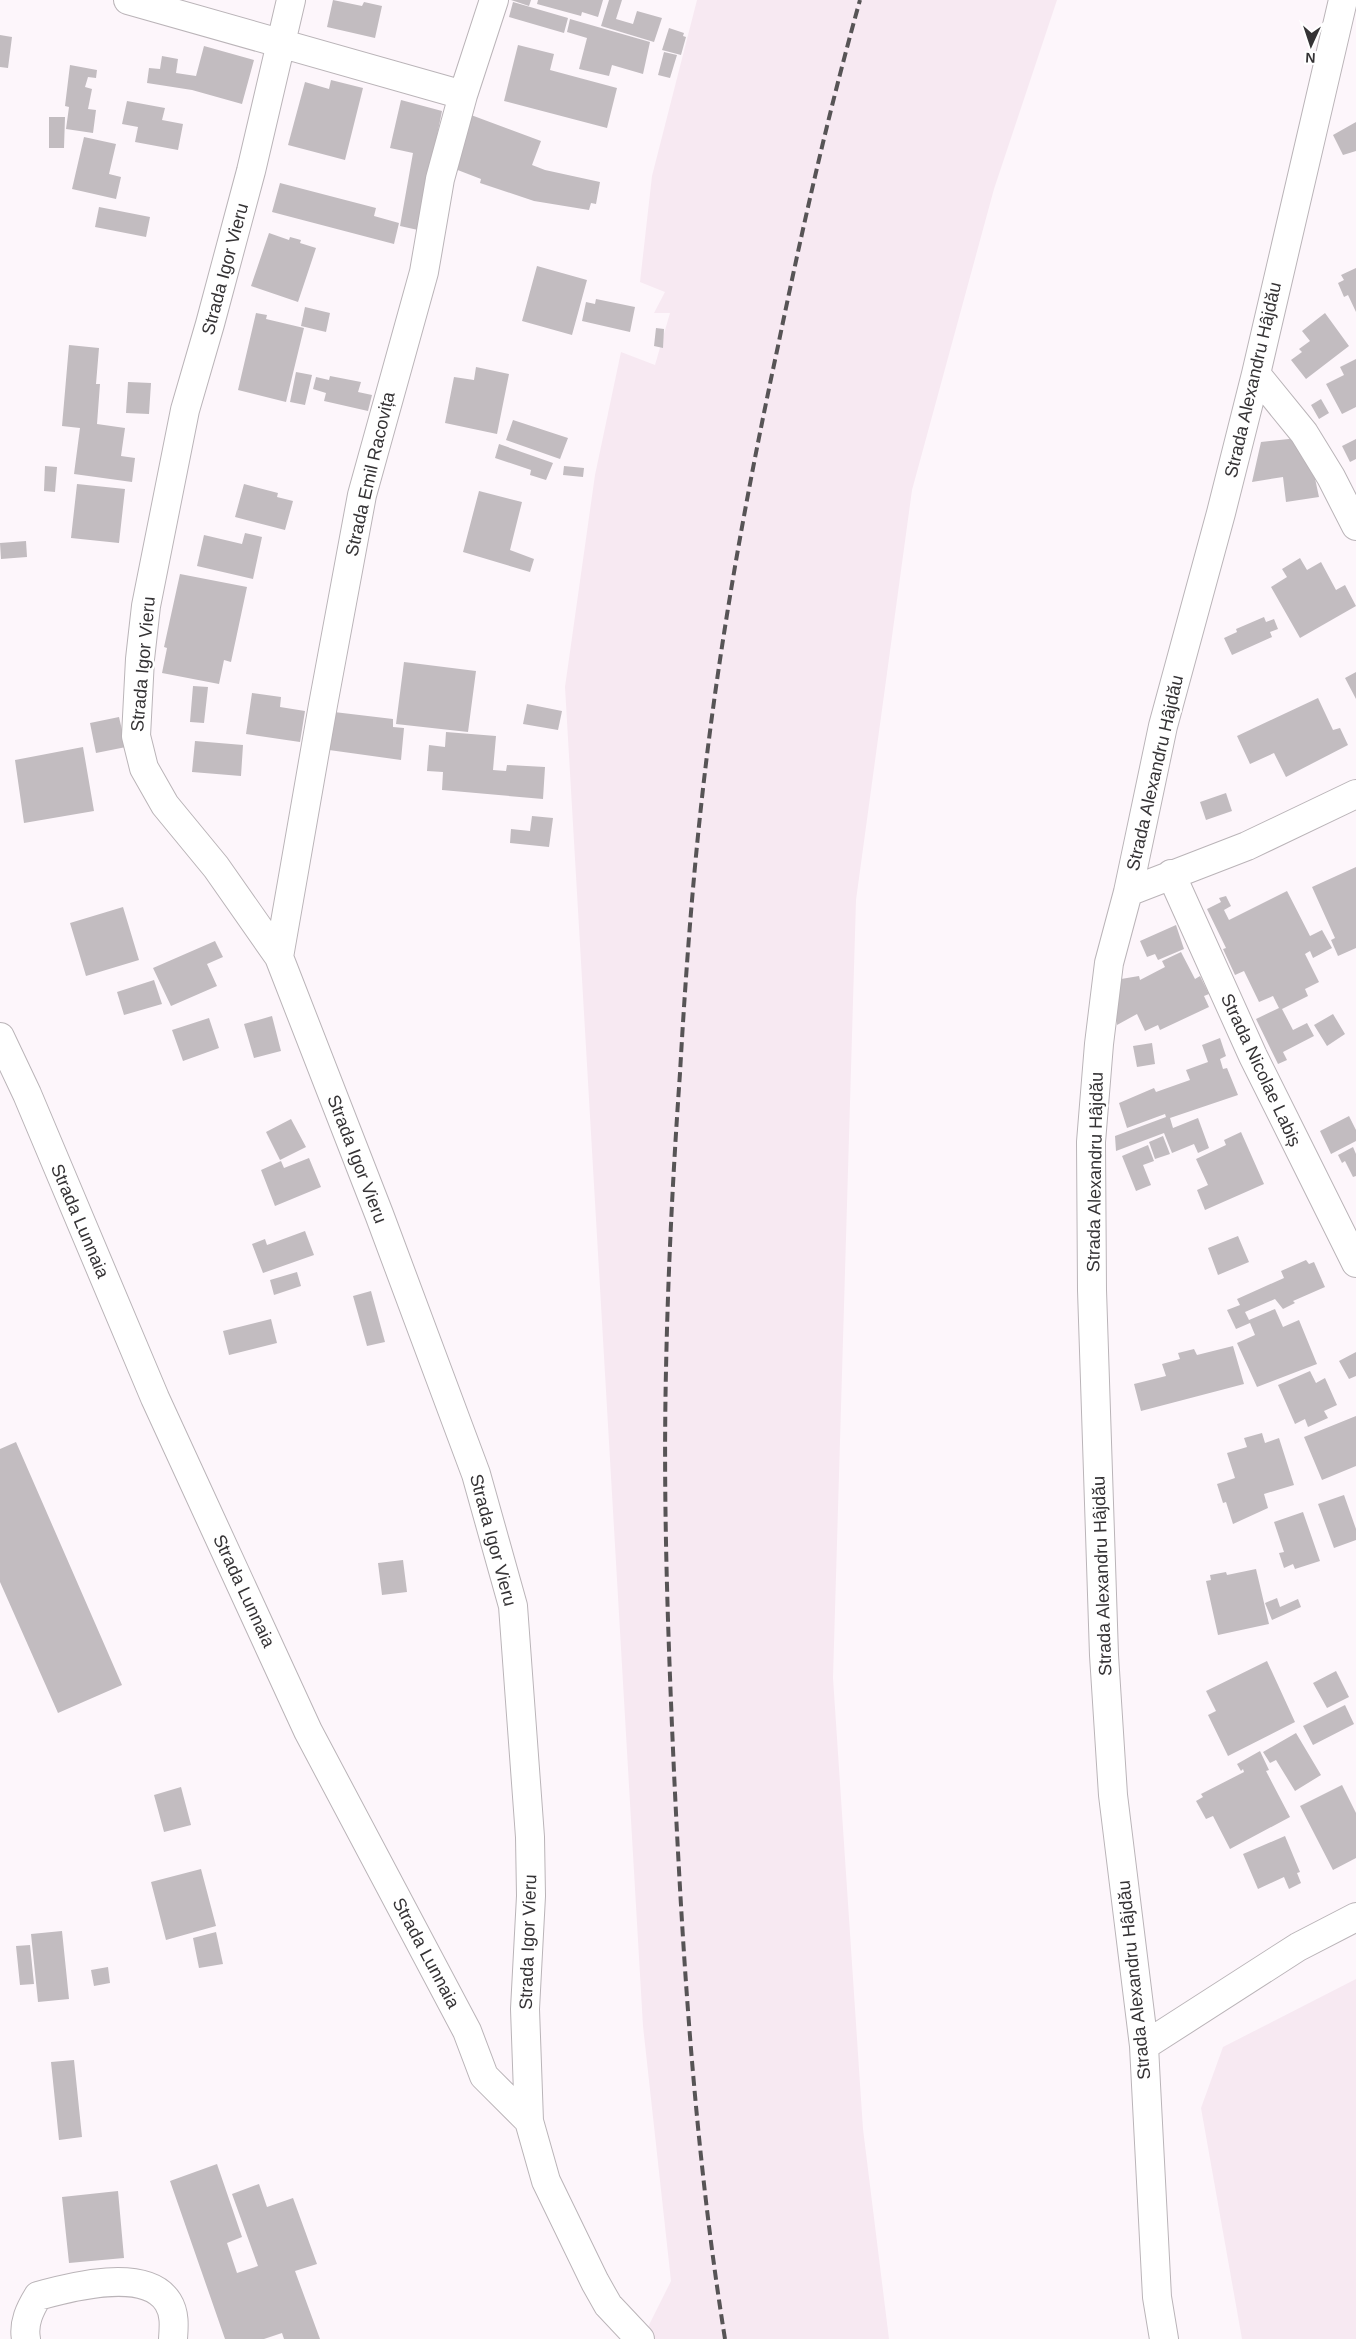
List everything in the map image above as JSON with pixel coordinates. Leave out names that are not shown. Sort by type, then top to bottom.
[{"type":"street","points":[[128,0],[463,95]]},
{"type":"street","name":"Strada Igor Vieru","points":[[291,0],[282,43],[213,315],[185,410],[146,606],[140,659],[136,736],[144,768],[165,805],[216,867],[279,956],[464,1437],[476,1474],[513,1606],[530,1836],[531,1896],[525,2010],[529,2122],[546,2181],[595,2282],[608,2305],[640,2339]]},
{"type":"street","name":"Strada Emil Racovița","points":[[279,956],[322,705],[362,495],[424,272],[440,179],[463,95],[494,0]]},
{"type":"street","name":"Strada Alexandru Hâjdău","points":[[1164,2339],[1157,2297],[1144,2046],[1114,1795],[1099,1538],[1092,1290],[1091,1142],[1099,1044],[1109,963],[1128,892],[1163,726],[1221,513],[1256,374],[1343,0]]},
{"type":"street","points":[[1256,374],[1304,433],[1331,477],[1356,526]]},
{"type":"street","points":[[1128,892],[1247,846],[1356,794]]},
{"type":"street","name":"Strada Nicolae Labiș","points":[[1171,874],[1253,1056],[1356,1264]]},
{"type":"street","name":"Strada Lunnaia","points":[[0,1037],[27,1094],[155,1398],[308,1732],[463,2022],[484,2076],[529,2122]]},
{"type":"street","points":[[1144,2046],[1298,1947],[1356,1917]]},
{"type":"street","points":[[26,2339],[24,2333],[28,2313],[38,2296],[64,2289],[124,2281],[155,2288],[168,2302],[174,2318],[173,2339]]},
{"type":"shaded area","points":[[697,0],[1057,0],[994,189],[912,490],[856,900],[833,1678],[863,2129],[889,2339],[642,2339],[671,2281],[643,2026],[565,687],[595,475],[621,352],[655,365],[670,313],[654,313],[665,292],[640,282],[652,176]]},
{"type":"shaded area","points":[[1356,1979],[1356,2339],[1242,2339],[1201,2108],[1223,2047]]},
{"type":"building","points":[[333,0],[362,6],[364,2],[382,6],[375,38],[327,27]]},
{"type":"building","points":[[511,0],[531,0],[529,6]]},
{"type":"building","points":[[538,0],[603,0],[598,17],[582,12],[581,16],[537,4]]},
{"type":"building","points":[[609,0],[622,0],[616,19],[633,24],[637,11],[662,18],[654,42],[601,26]]},
{"type":"building","points":[[513,2],[568,18],[564,33],[509,17]]},
{"type":"building","points":[[570,19],[650,42],[643,74],[612,65],[609,76],[579,69],[587,38],[567,32]]},
{"type":"building","points":[[669,28],[684,33],[683,36],[686,37],[681,55],[662,50]]},
{"type":"building","points":[[0,35],[12,37],[8,68],[0,67]]},
{"type":"building","points":[[518,45],[554,54],[550,70],[617,88],[607,128],[504,101]]},
{"type":"building","points":[[204,46],[254,60],[242,104],[192,90],[147,83],[149,68],[160,69],[162,56],[178,59],[176,73],[196,76]]},
{"type":"building","points":[[664,52],[677,55],[670,78],[658,75]]},
{"type":"building","points":[[70,65],[97,70],[96,78],[88,77],[85,87],[92,89],[88,109],[96,110],[93,133],[66,129],[69,107],[65,106]]},
{"type":"building","points":[[331,80],[363,88],[345,160],[288,145],[305,82],[329,89]]},
{"type":"building","points":[[401,100],[442,111],[418,230],[400,226],[413,153],[390,148]]},
{"type":"building","points":[[127,101],[165,108],[162,120],[183,124],[178,150],[135,142],[138,127],[122,124]]},
{"type":"building","points":[[471,115],[541,141],[532,165],[545,170],[600,182],[596,204],[591,203],[589,210],[534,201],[480,183],[481,179],[455,169]]},
{"type":"building","points":[[49,117],[65,117],[64,148],[49,148]]},
{"type":"building","points":[[1356,122],[1356,151],[1343,155],[1333,135]]},
{"type":"building","points":[[84,137],[116,144],[109,174],[121,177],[116,199],[72,189]]},
{"type":"building","points":[[280,183],[376,208],[374,216],[399,223],[394,244],[272,212]]},
{"type":"building","points":[[99,207],[150,217],[146,237],[95,227]]},
{"type":"building","points":[[269,233],[289,240],[290,237],[301,240],[300,243],[316,248],[298,302],[251,286]]},
{"type":"building","points":[[537,266],[587,280],[572,335],[522,321]]},
{"type":"building","points":[[1356,268],[1356,312],[1348,295],[1344,297],[1338,283],[1344,280],[1341,275]]},
{"type":"building","points":[[596,299],[635,307],[630,332],[582,321],[586,302],[595,304]]},
{"type":"building","points":[[305,307],[330,313],[326,332],[301,326]]},
{"type":"building","points":[[256,313],[267,315],[266,319],[304,328],[286,402],[238,390]]},
{"type":"building","points":[[1325,313],[1349,346],[1306,379],[1291,360],[1302,352],[1299,349],[1310,341],[1302,331]]},
{"type":"building","points":[[656,328],[664,329],[663,348],[654,346]]},
{"type":"building","points":[[69,345],[99,348],[96,384],[100,384],[97,424],[125,428],[121,456],[135,458],[132,482],[74,474],[80,428],[62,426]]},
{"type":"building","points":[[1356,359],[1356,407],[1342,414],[1326,384],[1344,375],[1340,367]]},
{"type":"building","points":[[476,367],[509,374],[497,434],[445,423],[454,377],[474,380]]},
{"type":"building","points":[[296,372],[312,375],[305,405],[290,402]]},
{"type":"building","points":[[330,376],[361,382],[358,392],[372,395],[368,411],[324,401],[326,393],[313,389],[316,377],[329,380]]},
{"type":"building","points":[[128,382],[151,383],[149,414],[126,413]]},
{"type":"building","points":[[1321,399],[1329,413],[1319,419],[1311,405]]},
{"type":"building","points":[[513,420],[568,438],[560,459],[506,440]]},
{"type":"building","points":[[1298,438],[1313,469],[1319,497],[1286,502],[1283,477],[1252,482],[1261,442]]},
{"type":"building","points":[[1356,439],[1356,459],[1350,462],[1342,446]]},
{"type":"building","points":[[499,444],[553,463],[546,480],[530,475],[531,470],[495,458]]},
{"type":"building","points":[[45,466],[57,467],[55,492],[44,491]]},
{"type":"building","points":[[564,466],[584,468],[583,477],[563,475]]},
{"type":"building","points":[[77,484],[125,489],[119,543],[71,538]]},
{"type":"building","points":[[244,484],[278,493],[277,497],[293,501],[285,530],[235,517]]},
{"type":"building","points":[[479,491],[522,502],[510,550],[534,559],[530,572],[463,552]]},
{"type":"building","points":[[245,533],[262,537],[253,579],[197,566],[204,535],[242,544]]},
{"type":"building","points":[[26,541],[27,557],[1,559],[0,543]]},
{"type":"building","points":[[1300,558],[1307,570],[1321,562],[1336,590],[1345,585],[1356,606],[1300,638],[1271,587],[1287,577],[1282,569]]},
{"type":"building","points":[[180,574],[247,587],[231,662],[224,660],[219,684],[162,673],[167,648],[164,647]]},
{"type":"building","points":[[1264,617],[1266,622],[1274,619],[1278,629],[1270,632],[1272,637],[1232,655],[1224,638],[1237,632],[1236,629]]},
{"type":"building","points":[[404,662],[476,671],[468,732],[396,724]]},
{"type":"building","points":[[1356,672],[1356,699],[1345,678]]},
{"type":"building","points":[[193,686],[208,687],[204,723],[190,722]]},
{"type":"building","points":[[252,693],[281,697],[280,707],[305,711],[300,742],[246,734]]},
{"type":"building","points":[[1318,698],[1333,730],[1340,728],[1348,745],[1286,777],[1274,753],[1250,764],[1237,736]]},
{"type":"building","points":[[527,704],[562,711],[558,730],[523,724]]},
{"type":"building","points":[[334,712],[393,719],[393,727],[404,728],[401,760],[329,750]]},
{"type":"building","points":[[119,717],[126,747],[96,753],[90,723]]},
{"type":"building","points":[[446,732],[496,736],[493,770],[506,771],[507,765],[545,767],[543,799],[442,790],[443,772],[427,771],[429,745],[445,747]]},
{"type":"building","points":[[195,741],[243,745],[241,776],[192,772]]},
{"type":"building","points":[[83,747],[94,811],[24,823],[15,760]]},
{"type":"building","points":[[1226,793],[1232,811],[1206,820],[1200,802]]},
{"type":"building","points":[[532,816],[553,818],[549,847],[510,843],[511,829],[530,831]]},
{"type":"building","points":[[1356,867],[1356,948],[1338,956],[1331,940],[1335,938],[1312,887]]},
{"type":"building","points":[[1287,891],[1310,936],[1322,930],[1332,948],[1313,958],[1310,951],[1305,954],[1319,982],[1305,989],[1308,996],[1282,1009],[1293,1030],[1307,1023],[1314,1036],[1283,1052],[1287,1060],[1278,1064],[1256,1019],[1279,1008],[1273,996],[1259,1002],[1244,971],[1235,975],[1223,949],[1226,948],[1207,909],[1221,902],[1219,898],[1226,896],[1231,906],[1224,910],[1229,920]]},
{"type":"building","points":[[123,907],[139,960],[86,976],[70,923]]},
{"type":"building","points":[[1176,925],[1184,949],[1158,960],[1155,954],[1147,957],[1140,941]]},
{"type":"building","points":[[215,941],[223,957],[207,964],[217,986],[171,1006],[153,968]]},
{"type":"building","points":[[1181,952],[1195,979],[1200,976],[1209,994],[1204,996],[1209,1007],[1160,1030],[1158,1025],[1145,1031],[1137,1014],[1117,1025],[1117,995],[1121,979],[1139,976],[1140,980],[1165,967],[1162,961]]},
{"type":"building","points":[[154,980],[162,1004],[124,1015],[117,992]]},
{"type":"building","points":[[1333,1014],[1345,1034],[1327,1046],[1314,1025]]},
{"type":"building","points":[[272,1016],[281,1051],[254,1058],[244,1024]]},
{"type":"building","points":[[209,1018],[219,1048],[183,1061],[172,1030]]},
{"type":"building","points":[[1220,1038],[1226,1056],[1220,1059],[1223,1069],[1227,1068],[1238,1095],[1170,1118],[1173,1128],[1198,1118],[1209,1148],[1198,1153],[1194,1144],[1172,1153],[1164,1133],[1116,1151],[1115,1136],[1166,1117],[1165,1114],[1127,1128],[1119,1103],[1154,1088],[1156,1092],[1190,1080],[1186,1070],[1208,1062],[1202,1045]]},
{"type":"building","points":[[1152,1043],[1155,1064],[1137,1067],[1133,1046]]},
{"type":"building","points":[[1349,1116],[1356,1130],[1356,1141],[1331,1154],[1320,1131]]},
{"type":"building","points":[[291,1119],[306,1147],[280,1160],[266,1132]]},
{"type":"building","points":[[1241,1132],[1264,1184],[1205,1210],[1197,1190],[1208,1185],[1196,1159],[1226,1145],[1224,1140]]},
{"type":"building","points":[[1163,1136],[1170,1154],[1155,1159],[1149,1142]]},
{"type":"building","points":[[1148,1145],[1154,1161],[1143,1165],[1151,1185],[1136,1191],[1122,1156]]},
{"type":"building","points":[[1353,1147],[1356,1154],[1356,1176],[1353,1177],[1345,1161],[1342,1163],[1338,1155]]},
{"type":"building","points":[[309,1158],[321,1187],[275,1206],[261,1170],[281,1161],[284,1168]]},
{"type":"building","points":[[305,1231],[314,1255],[263,1273],[252,1244],[265,1239],[267,1245]]},
{"type":"building","points":[[1238,1236],[1249,1262],[1218,1275],[1208,1248]]},
{"type":"building","points":[[1306,1260],[1309,1264],[1314,1262],[1325,1287],[1293,1301],[1295,1303],[1283,1309],[1275,1299],[1245,1312],[1249,1320],[1275,1309],[1283,1327],[1299,1320],[1317,1364],[1257,1387],[1237,1343],[1255,1335],[1250,1323],[1236,1329],[1227,1310],[1240,1305],[1237,1299],[1284,1278],[1281,1271]]},
{"type":"building","points":[[297,1272],[301,1286],[274,1295],[270,1280]]},
{"type":"building","points":[[371,1291],[385,1342],[367,1346],[353,1296]]},
{"type":"building","points":[[271,1319],[277,1343],[229,1355],[223,1331]]},
{"type":"building","points":[[1233,1346],[1244,1384],[1141,1411],[1134,1384],[1166,1376],[1162,1364],[1180,1359],[1178,1353],[1194,1349],[1197,1355]]},
{"type":"building","points":[[1356,1352],[1356,1376],[1349,1379],[1339,1361]]},
{"type":"building","points":[[1310,1371],[1316,1383],[1325,1378],[1337,1405],[1324,1411],[1328,1418],[1308,1427],[1305,1419],[1295,1424],[1278,1385]]},
{"type":"building","points":[[1356,1416],[1356,1466],[1322,1480],[1304,1437]]},
{"type":"building","points":[[1262,1433],[1265,1443],[1279,1438],[1294,1485],[1264,1494],[1268,1508],[1233,1524],[1226,1502],[1223,1503],[1217,1484],[1235,1478],[1227,1453],[1247,1447],[1244,1438]]},
{"type":"building","points":[[16,1442],[122,1685],[58,1713],[0,1582],[0,1449]]},
{"type":"building","points":[[1344,1495],[1356,1529],[1356,1540],[1334,1548],[1318,1504]]},
{"type":"building","points":[[1303,1512],[1320,1561],[1295,1569],[1293,1564],[1284,1568],[1279,1553],[1284,1552],[1274,1522]]},
{"type":"building","points":[[403,1560],[407,1592],[382,1595],[378,1563]]},
{"type":"building","points":[[1256,1569],[1269,1624],[1218,1635],[1206,1581],[1211,1580],[1210,1575],[1226,1572],[1227,1575]]},
{"type":"building","points":[[1277,1598],[1280,1607],[1298,1599],[1301,1607],[1272,1620],[1265,1603]]},
{"type":"building","points":[[1267,1661],[1295,1722],[1228,1756],[1208,1715],[1216,1711],[1206,1691]]},
{"type":"building","points":[[1336,1671],[1349,1697],[1327,1708],[1313,1683]]},
{"type":"building","points":[[1345,1705],[1354,1724],[1313,1745],[1303,1726]]},
{"type":"building","points":[[1296,1733],[1321,1775],[1295,1791],[1276,1760],[1270,1763],[1263,1752]]},
{"type":"building","points":[[1260,1751],[1269,1770],[1266,1771],[1290,1817],[1230,1849],[1213,1816],[1206,1819],[1196,1801],[1203,1797],[1201,1794],[1244,1772],[1243,1769],[1241,1771],[1237,1764]]},
{"type":"building","points":[[1342,1785],[1356,1813],[1356,1858],[1333,1870],[1300,1806]]},
{"type":"building","points":[[181,1787],[191,1825],[164,1832],[154,1795]]},
{"type":"building","points":[[1285,1836],[1300,1872],[1297,1873],[1301,1883],[1289,1889],[1284,1877],[1258,1889],[1243,1854]]},
{"type":"building","points":[[201,1869],[216,1926],[166,1940],[151,1882]]},
{"type":"building","points":[[62,1931],[69,1999],[38,2002],[31,1934]]},
{"type":"building","points":[[216,1932],[223,1964],[199,1968],[193,1938]]},
{"type":"building","points":[[30,1945],[34,1984],[20,1985],[16,1946]]},
{"type":"building","points":[[108,1967],[110,1983],[94,1986],[91,1970]]},
{"type":"building","points":[[74,2060],[82,2137],[59,2140],[51,2062]]},
{"type":"building","points":[[217,2164],[242,2237],[227,2243],[237,2273],[258,2266],[232,2194],[259,2184],[267,2207],[293,2198],[317,2264],[295,2271],[320,2339],[284,2339],[282,2333],[264,2339],[225,2339],[170,2181]]},
{"type":"building","points":[[118,2191],[124,2258],[69,2263],[62,2197]]},
{"type":"railway","points":[[725,2339],[698,2128],[686,1986],[672,1722],[665,1420],[668,1296],[675,1147],[698,834],[729,601],[757,447],[796,259],[826,129],[860,0]]}]
